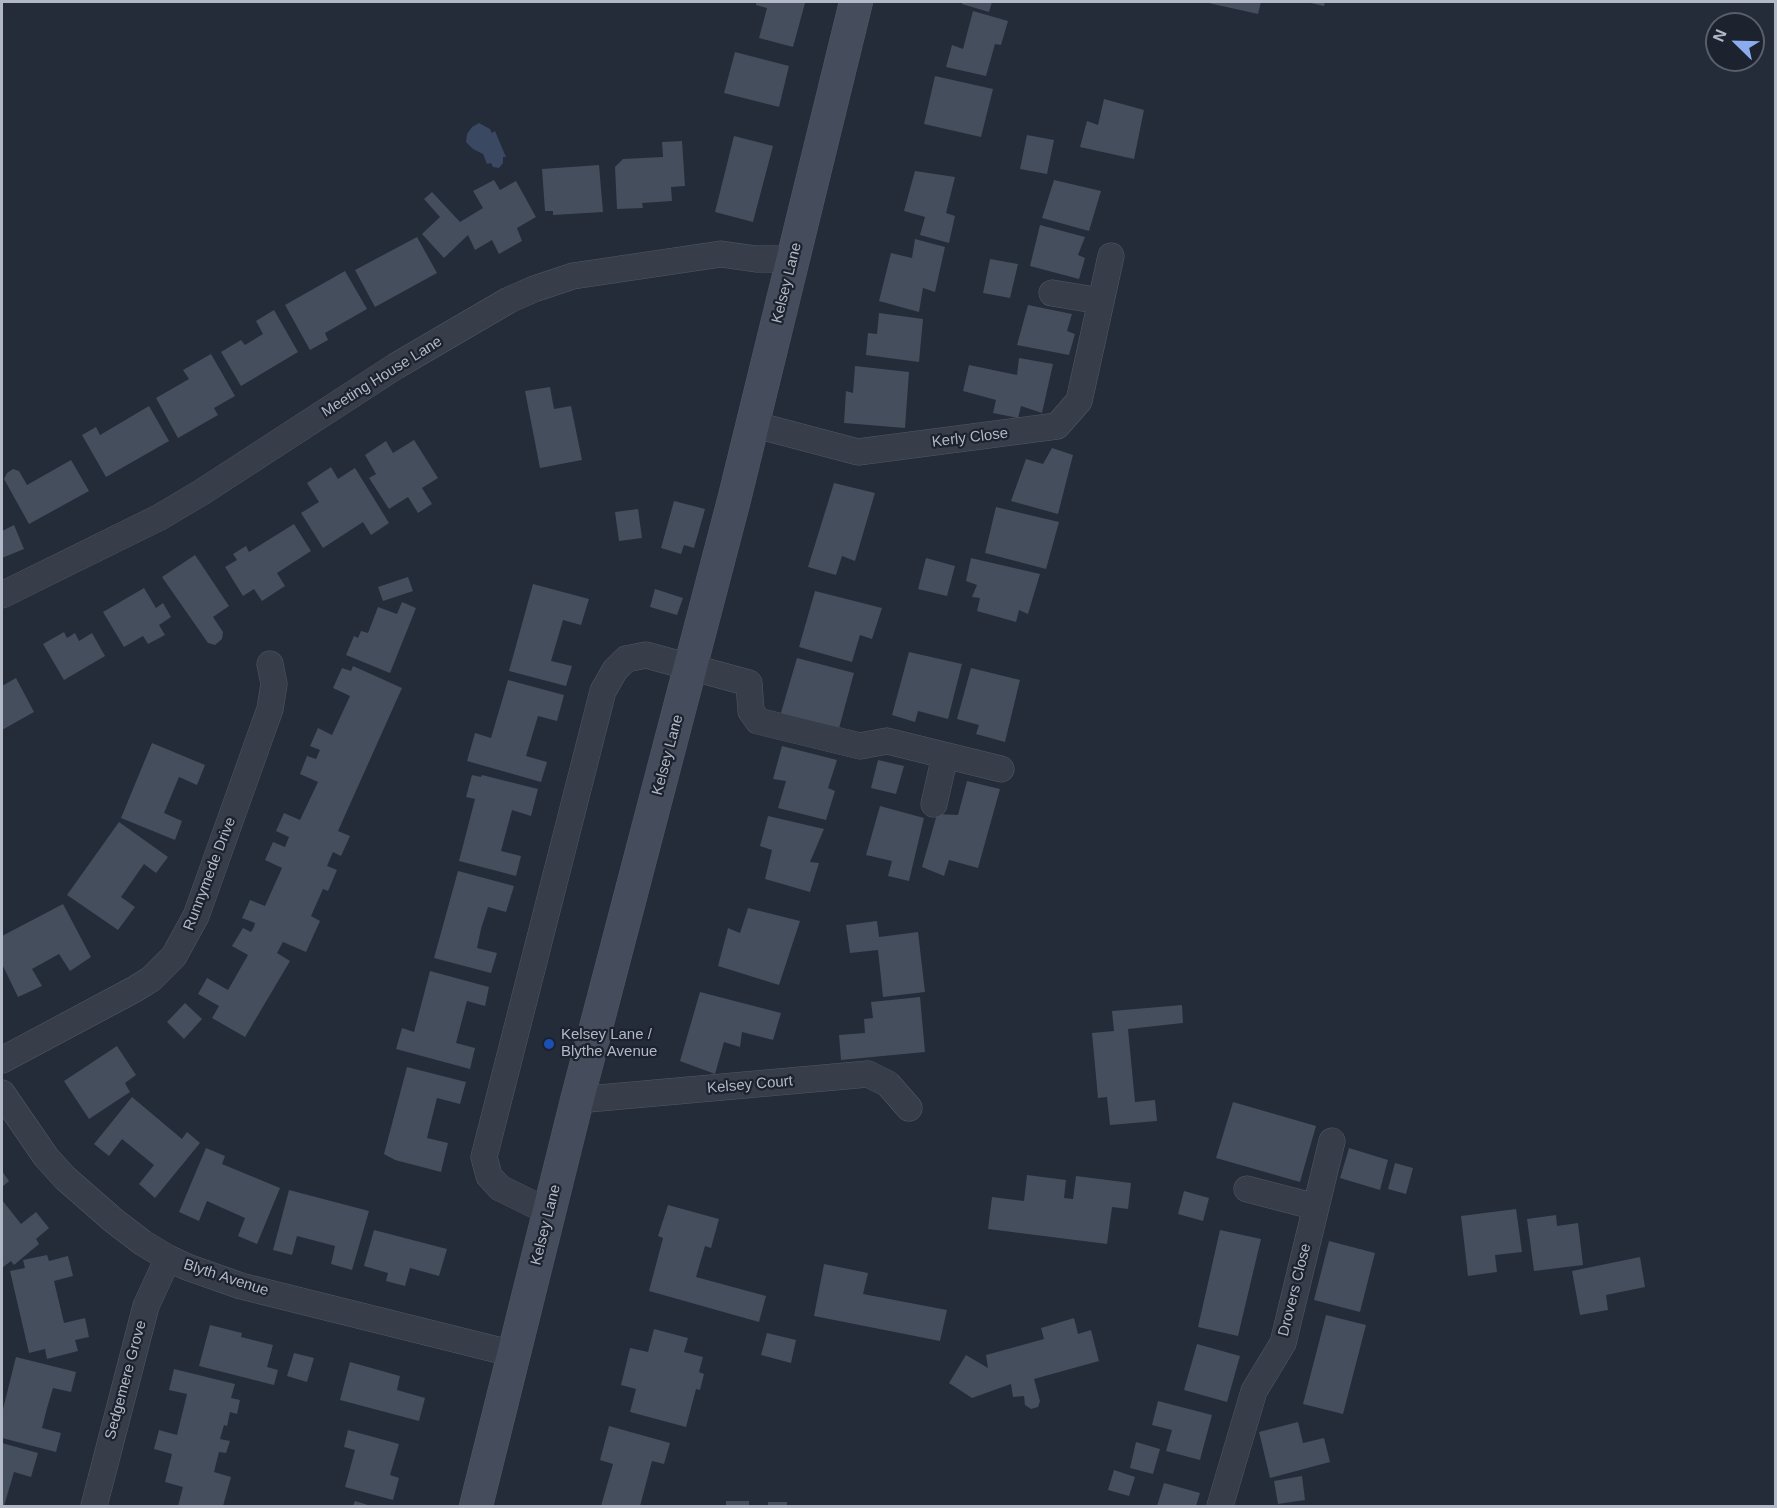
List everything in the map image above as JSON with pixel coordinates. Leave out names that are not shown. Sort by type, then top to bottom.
[{"type":"main road","name":"Kelsey Lane","points":[[476,1506],[577,1100],[691,669],[856,2]]},
{"type":"street","name":"Meeting House Lane","points":[[2,595],[160,517],[396,366],[509,300],[534,289],[573,276],[721,254],[756,259],[793,259]]},
{"type":"street","name":"Kerly Close","points":[[752,424],[858,452],[1057,426],[1078,401],[1111,256]]},
{"type":"street","points":[[1052,292],[1101,301]]},
{"type":"street","points":[[549,1212],[500,1188],[489,1176],[484,1157],[603,692],[615,670],[626,659],[646,655],[749,683],[751,711],[758,721],[860,746],[887,741],[1000,769]]},
{"type":"street","name":"Runnymede Drive","points":[[2,1060],[135,989],[151,979],[174,956],[196,916],[270,709],[274,684],[270,664]]},
{"type":"street","points":[[934,804],[945,756]]},
{"type":"street","name":"Kelsey Court","points":[[577,1100],[867,1074],[888,1084],[909,1108]]},
{"type":"street","name":"Blyth Avenue","points":[[2,1093],[46,1157],[65,1178],[113,1220],[143,1243],[168,1258],[241,1286],[514,1354]]},
{"type":"street","name":"Drovers Close","points":[[1221,1506],[1254,1391],[1283,1343],[1332,1141]]},
{"type":"street","points":[[1247,1190],[1316,1207]]},
{"type":"street","name":"Sedgemere Grove","points":[[94,1506],[146,1306],[168,1258]]},
{"type":"water","points":[[479,123],[490,129],[492,133],[495,131],[506,157],[503,157],[503,163],[499,168],[493,167],[491,163],[487,164],[483,154],[466,142],[467,134]]},
{"type":"building","points":[[756,2],[805,3],[793,47],[759,38],[767,8],[756,5]]},
{"type":"building","points":[[962,2],[992,2],[989,12],[962,4]]},
{"type":"building","points":[[1204,2],[1261,2],[1258,14]]},
{"type":"building","points":[[1306,2],[1325,2],[1324,6]]},
{"type":"building","points":[[973,11],[1008,21],[1001,45],[995,44],[986,76],[946,67],[952,45],[963,49]]},
{"type":"building","points":[[735,52],[789,66],[779,107],[724,93]]},
{"type":"building","points":[[935,76],[993,89],[981,137],[924,124]]},
{"type":"building","points":[[1104,99],[1144,110],[1134,159],[1080,147],[1087,121],[1098,125]]},
{"type":"building","points":[[1027,135],[1054,140],[1047,174],[1020,169]]},
{"type":"building","points":[[734,136],[773,146],[753,222],[715,212]]},
{"type":"building","points":[[682,141],[685,186],[671,187],[672,201],[642,203],[643,208],[617,209],[615,167],[623,159],[663,157],[662,142]]},
{"type":"building","points":[[599,165],[603,212],[553,215],[553,211],[545,211],[542,169]]},
{"type":"building","points":[[915,171],[955,177],[946,213],[955,216],[949,243],[920,235],[925,217],[904,211]]},
{"type":"building","points":[[494,180],[500,190],[516,181],[536,217],[517,228],[522,241],[499,254],[492,240],[475,250],[468,235],[444,258],[422,234],[440,217],[424,199],[432,192],[460,222],[483,208],[473,191]]},
{"type":"building","points":[[1054,180],[1101,191],[1089,231],[1042,218]]},
{"type":"building","points":[[1040,225],[1085,237],[1078,255],[1085,258],[1079,279],[1030,266]]},
{"type":"building","points":[[417,237],[437,273],[375,307],[355,270]]},
{"type":"building","points":[[915,239],[945,247],[935,292],[923,288],[919,312],[879,301],[891,253],[912,258]]},
{"type":"building","points":[[990,259],[1018,264],[1010,298],[983,293]]},
{"type":"building","points":[[345,271],[367,309],[325,333],[328,340],[310,350],[285,305]]},
{"type":"building","points":[[1028,305],[1072,314],[1067,331],[1075,334],[1069,355],[1017,345]]},
{"type":"building","points":[[274,310],[298,352],[241,386],[221,352],[241,340],[245,345],[263,334],[256,321]]},
{"type":"building","points":[[879,313],[923,319],[919,362],[866,355],[868,333],[877,334]]},
{"type":"building","points":[[211,354],[235,396],[214,408],[218,415],[178,438],[156,398],[189,379],[183,370]]},
{"type":"building","points":[[1019,358],[1053,364],[1042,413],[1021,406],[1018,418],[993,413],[996,400],[963,391],[969,365],[1017,375]]},
{"type":"building","points":[[855,366],[909,372],[905,428],[844,423],[846,391],[853,393]]},
{"type":"building","points":[[550,387],[554,409],[571,406],[582,460],[540,468],[525,391]]},
{"type":"building","points":[[149,406],[169,441],[106,477],[82,435],[96,427],[100,435]]},
{"type":"building","points":[[414,440],[438,478],[422,488],[432,504],[418,513],[408,497],[389,509],[369,478],[376,474],[365,455],[386,441],[393,453]]},
{"type":"building","points":[[1052,448],[1073,455],[1058,514],[1011,501],[1026,459],[1043,464]]},
{"type":"building","points":[[71,460],[89,491],[29,524],[4,479],[7,473],[13,469],[19,471],[27,485]]},
{"type":"building","points":[[331,467],[338,479],[355,468],[389,523],[371,535],[363,522],[323,548],[301,513],[319,502],[307,483]]},
{"type":"building","points":[[834,483],[875,493],[855,561],[842,556],[836,575],[808,567]]},
{"type":"building","points":[[674,501],[705,509],[694,548],[684,545],[681,554],[661,548]]},
{"type":"building","points":[[996,507],[1059,522],[1046,569],[985,553]]},
{"type":"building","points":[[638,509],[642,538],[619,541],[615,512]]},
{"type":"building","points":[[294,524],[311,551],[277,573],[285,586],[262,601],[254,589],[243,596],[225,567],[237,560],[233,554],[246,546],[249,552]]},
{"type":"building","points":[[14,525],[24,549],[2,558],[2,531]]},
{"type":"building","points":[[195,555],[229,606],[213,617],[223,632],[222,639],[215,645],[208,643],[162,577]]},
{"type":"building","points":[[926,558],[955,566],[947,596],[918,589]]},
{"type":"building","points":[[971,558],[1040,574],[1028,614],[1019,610],[1016,622],[977,611],[980,598],[972,597],[977,585],[966,581]]},
{"type":"building","points":[[408,577],[413,591],[383,601],[378,587]]},
{"type":"building","points":[[533,584],[589,599],[581,625],[563,620],[551,661],[572,666],[566,686],[509,671]]},
{"type":"building","points":[[144,588],[156,608],[163,603],[171,617],[159,625],[165,635],[148,644],[143,636],[124,647],[103,612]]},
{"type":"building","points":[[655,589],[683,598],[677,615],[650,607]]},
{"type":"building","points":[[815,591],[882,608],[872,639],[860,635],[852,662],[799,647]]},
{"type":"building","points":[[402,602],[416,608],[390,673],[346,655],[354,636],[358,638],[361,631],[368,633],[378,607],[397,614]]},
{"type":"building","points":[[64,632],[67,638],[75,633],[79,641],[92,633],[105,656],[64,680],[43,644]]},
{"type":"building","points":[[909,652],[962,664],[948,719],[918,711],[915,722],[892,715]]},
{"type":"building","points":[[797,658],[854,673],[838,732],[780,716]]},
{"type":"building","points":[[353,666],[402,688],[338,831],[350,836],[341,856],[333,852],[327,866],[337,870],[328,891],[323,889],[311,916],[320,921],[306,952],[283,942],[277,953],[290,961],[245,1037],[212,1018],[219,1006],[198,994],[207,978],[228,990],[248,955],[232,946],[243,928],[251,932],[254,927],[255,923],[242,918],[250,900],[265,906],[282,868],[265,860],[273,842],[285,847],[289,837],[276,831],[284,813],[300,820],[318,782],[300,774],[307,756],[316,759],[320,750],[310,746],[318,728],[332,735],[350,696],[333,688],[342,668],[351,671]]},
{"type":"building","points":[[971,668],[1020,680],[1005,742],[976,734],[979,725],[957,719]]},
{"type":"building","points":[[16,678],[34,712],[2,730],[2,686]]},
{"type":"building","points":[[508,680],[564,695],[557,721],[538,716],[526,756],[547,762],[541,782],[467,761],[475,733],[491,738]]},
{"type":"building","points":[[152,743],[205,765],[197,785],[179,777],[164,813],[182,821],[175,840],[121,818]]},
{"type":"building","points":[[782,746],[837,760],[828,788],[835,791],[826,820],[778,808],[786,781],[773,779]]},
{"type":"building","points":[[878,760],[904,766],[896,794],[871,788]]},
{"type":"building","points":[[472,775],[481,777],[482,775],[538,789],[531,816],[512,810],[501,851],[521,856],[516,876],[459,861],[475,799],[466,797]]},
{"type":"building","points":[[967,781],[1000,789],[978,868],[949,860],[944,876],[922,867],[937,814],[958,815]]},
{"type":"building","points":[[880,806],[924,818],[909,881],[888,876],[892,861],[866,855]]},
{"type":"building","points":[[768,816],[824,829],[810,862],[819,863],[810,892],[765,879],[772,850],[760,846]]},
{"type":"building","points":[[119,822],[168,857],[156,873],[144,864],[121,897],[135,907],[118,930],[67,895]]},
{"type":"building","points":[[458,871],[514,886],[506,912],[488,907],[481,929],[477,948],[497,953],[491,973],[434,958]]},
{"type":"building","points":[[63,904],[91,957],[70,971],[59,954],[32,969],[42,986],[18,997],[2,964],[2,936]]},
{"type":"building","points":[[748,908],[800,921],[779,985],[718,966],[728,928],[740,933]]},
{"type":"building","points":[[877,921],[879,937],[918,932],[925,992],[883,997],[878,950],[850,953],[846,925]]},
{"type":"building","points":[[430,971],[489,987],[485,1006],[467,1001],[456,1043],[475,1048],[470,1069],[396,1049],[402,1028],[414,1032]]},
{"type":"building","points":[[700,992],[781,1013],[773,1040],[742,1032],[740,1047],[724,1042],[715,1074],[680,1061]]},
{"type":"building","points":[[920,997],[925,1052],[841,1060],[839,1035],[865,1033],[864,1019],[873,1018],[871,1002]]},
{"type":"building","points":[[185,1003],[202,1019],[184,1039],[167,1022]]},
{"type":"building","points":[[1182,1005],[1183,1023],[1128,1029],[1135,1102],[1155,1100],[1157,1121],[1110,1125],[1107,1097],[1098,1098],[1092,1033],[1114,1031],[1112,1011]]},
{"type":"building","points":[[117,1046],[136,1075],[125,1083],[130,1092],[89,1119],[64,1081]]},
{"type":"building","points":[[407,1067],[466,1082],[460,1104],[437,1098],[427,1138],[448,1143],[441,1172],[395,1160],[384,1154]]},
{"type":"building","points":[[132,1097],[182,1139],[187,1132],[200,1143],[155,1198],[139,1184],[154,1165],[122,1139],[109,1156],[94,1144]]},
{"type":"building","points":[[1233,1102],[1316,1126],[1300,1182],[1216,1158]]},
{"type":"building","points":[[206,1148],[225,1156],[222,1164],[280,1188],[257,1244],[238,1236],[245,1218],[207,1201],[199,1221],[179,1212]]},
{"type":"building","points":[[1349,1148],[1388,1160],[1380,1190],[1340,1178]]},
{"type":"building","points":[[1395,1163],[1413,1168],[1406,1194],[1388,1189]]},
{"type":"building","points":[[2,1171],[9,1181],[2,1187]]},
{"type":"building","points":[[1027,1175],[1066,1180],[1064,1198],[1073,1199],[1076,1176],[1131,1183],[1128,1209],[1112,1207],[1107,1244],[988,1229],[992,1197],[1024,1201]]},
{"type":"building","points":[[289,1190],[369,1211],[352,1270],[331,1264],[335,1246],[297,1236],[292,1255],[273,1250]]},
{"type":"building","points":[[1184,1191],[1209,1198],[1203,1221],[1178,1214]]},
{"type":"building","points":[[2,1200],[21,1224],[36,1212],[49,1228],[36,1239],[39,1244],[14,1265],[11,1261],[2,1268]]},
{"type":"building","points":[[668,1205],[719,1219],[711,1248],[705,1246],[696,1277],[766,1296],[759,1322],[649,1291],[663,1238],[658,1236]]},
{"type":"building","points":[[1516,1209],[1522,1252],[1495,1255],[1497,1272],[1468,1276],[1461,1216]]},
{"type":"building","points":[[1556,1215],[1557,1226],[1578,1223],[1583,1265],[1534,1271],[1527,1219]]},
{"type":"building","points":[[374,1230],[447,1249],[439,1276],[410,1268],[405,1286],[386,1281],[388,1273],[364,1266]]},
{"type":"building","points":[[1220,1230],[1261,1239],[1238,1336],[1198,1327]]},
{"type":"building","points":[[1329,1241],[1375,1253],[1360,1312],[1314,1300]]},
{"type":"building","points":[[47,1255],[49,1261],[68,1256],[73,1276],[54,1281],[64,1323],[85,1318],[89,1337],[75,1340],[78,1351],[47,1359],[45,1349],[29,1353],[10,1271],[25,1268],[23,1260]]},
{"type":"building","points":[[1640,1257],[1645,1287],[1606,1295],[1608,1310],[1580,1315],[1572,1271]]},
{"type":"building","points":[[824,1264],[868,1273],[863,1294],[947,1310],[940,1341],[814,1316]]},
{"type":"building","points":[[1326,1315],[1366,1325],[1343,1414],[1303,1404]]},
{"type":"building","points":[[1074,1318],[1078,1334],[1091,1330],[1099,1361],[1034,1379],[1040,1401],[1038,1407],[1031,1409],[1025,1405],[1024,1396],[1013,1397],[1011,1384],[972,1398],[949,1383],[966,1355],[988,1368],[986,1355],[1044,1339],[1041,1328]]},
{"type":"building","points":[[210,1325],[242,1333],[241,1337],[273,1345],[267,1367],[278,1370],[274,1385],[199,1366]]},
{"type":"building","points":[[654,1329],[688,1338],[684,1352],[703,1357],[699,1372],[704,1374],[700,1390],[696,1389],[686,1427],[630,1412],[636,1389],[621,1385],[630,1348],[648,1352]]},
{"type":"building","points":[[767,1333],[796,1340],[791,1363],[761,1355]]},
{"type":"building","points":[[1197,1344],[1240,1356],[1227,1402],[1184,1390]]},
{"type":"building","points":[[294,1353],[314,1358],[307,1382],[287,1376]]},
{"type":"building","points":[[16,1357],[76,1372],[71,1392],[53,1388],[42,1428],[61,1433],[56,1452],[2,1438],[2,1413]]},
{"type":"building","points":[[350,1362],[400,1376],[397,1390],[425,1398],[419,1421],[340,1400]]},
{"type":"building","points":[[174,1369],[235,1384],[231,1398],[240,1400],[237,1414],[230,1412],[227,1426],[224,1425],[220,1439],[230,1441],[226,1453],[219,1452],[214,1472],[231,1477],[223,1506],[178,1506],[183,1487],[165,1482],[172,1454],[154,1449],[159,1430],[177,1435],[187,1394],[169,1390]]},
{"type":"building","points":[[1158,1401],[1212,1415],[1200,1460],[1166,1451],[1172,1430],[1152,1425]]},
{"type":"building","points":[[1298,1422],[1303,1443],[1324,1438],[1330,1462],[1270,1478],[1259,1432]]},
{"type":"building","points":[[609,1426],[670,1443],[664,1464],[652,1461],[640,1506],[601,1506],[613,1464],[600,1460]]},
{"type":"building","points":[[348,1430],[399,1444],[390,1475],[399,1478],[393,1500],[345,1487],[355,1450],[344,1447]]},
{"type":"building","points":[[1136,1442],[1160,1449],[1153,1474],[1130,1468]]},
{"type":"building","points":[[2,1443],[38,1453],[31,1477],[14,1472],[4,1506],[2,1506]]},
{"type":"building","points":[[1114,1470],[1135,1477],[1129,1496],[1108,1490]]},
{"type":"building","points":[[1302,1476],[1305,1500],[1278,1504],[1274,1481]]},
{"type":"building","points":[[1164,1483],[1200,1493],[1196,1506],[1157,1506]]},
{"type":"building","points":[[355,1501],[371,1506],[353,1506]]},
{"type":"building","points":[[726,1501],[749,1501],[749,1506],[726,1506]]},
{"type":"building","points":[[768,1502],[787,1502],[787,1506],[768,1506]]},
{"type":"place","name":"Kelsey Lane / Blythe Avenue","points":[[549,1044]]}]
